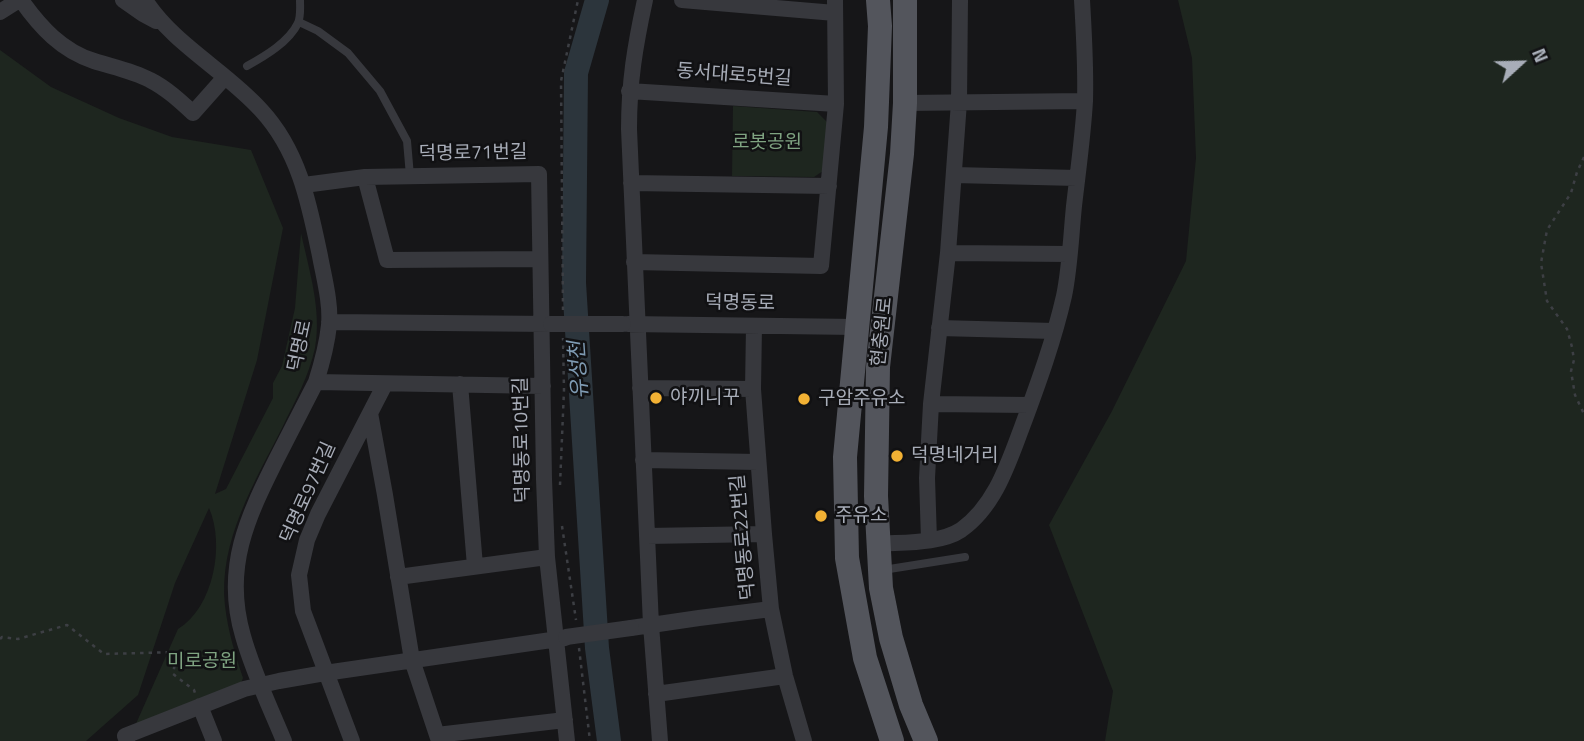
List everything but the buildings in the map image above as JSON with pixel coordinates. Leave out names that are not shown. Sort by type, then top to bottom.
[{"type":"main road","name":"현충원로","points":[[878,0],[880,26],[876,127],[845,457],[847,558],[865,658],[892,741]]},
{"type":"main road","name":"현충원로","points":[[905,0],[902,155],[878,367],[876,496],[881,588],[891,638],[911,705],[926,741]]},
{"type":"street","points":[[0,12],[20,0],[36,22],[73,52],[150,80],[173,95],[193,113],[225,77]]},
{"type":"street","points":[[123,0],[166,27]]},
{"type":"street","name":"덕명로","points":[[145,0],[166,27],[260,108],[278,130],[304,185],[325,279],[329,322],[327,344],[316,382],[253,507],[240,543],[236,573],[243,636],[284,741]]},
{"type":"street","points":[[645,0],[636,38],[629,91],[634,262],[630,324],[640,388],[651,625],[660,741]]},
{"type":"street","points":[[634,262],[821,266],[836,104],[835,6],[682,0]]},
{"type":"street","points":[[929,540],[927,478],[931,404],[954,175],[959,102],[960,0]]},
{"type":"street","points":[[878,544],[946,536],[959,531],[974,518],[999,484],[1030,405],[1064,294],[1084,100],[1082,0]]},
{"type":"street","name":"동서대로5번길","points":[[629,91],[836,104]]},
{"type":"street","points":[[905,103],[1084,100]]},
{"type":"street","name":"덕명로71번길","points":[[304,185],[365,177],[539,174],[540,259],[555,322]]},
{"type":"street","points":[[954,175],[1077,178]]},
{"type":"street","points":[[365,177],[387,260],[540,259]]},
{"type":"street","points":[[631,183],[829,186]]},
{"type":"street","points":[[948,253],[1069,254]]},
{"type":"street","points":[[329,322],[555,322]]},
{"type":"street","name":"덕명동로","points":[[555,322],[856,327]]},
{"type":"street","name":"덕명동로10번길","points":[[555,322],[543,386],[544,480],[547,557],[561,638],[567,741]]},
{"type":"street","name":"덕명동로22번길","points":[[754,326],[753,389],[771,609],[785,676],[804,741]]},
{"type":"street","points":[[939,328],[1054,331]]},
{"type":"street","points":[[316,382],[543,386]]},
{"type":"street","name":"덕명로97번길","points":[[352,741],[303,611],[299,575],[307,540],[318,514],[385,384]]},
{"type":"street","points":[[460,384],[475,566]]},
{"type":"street","points":[[640,388],[753,389]]},
{"type":"street","points":[[931,404],[1030,405]]},
{"type":"street","points":[[370,413],[412,660],[438,738],[565,720]]},
{"type":"street","points":[[643,460],[758,462]]},
{"type":"street","points":[[647,537],[764,534]]},
{"type":"street","points":[[398,577],[547,557]]},
{"type":"street","points":[[127,741],[125,736],[260,684],[771,609]]},
{"type":"street","points":[[656,694],[785,676]]},
{"type":"street","points":[[200,706],[214,741]]},
{"type":"lane","points":[[247,66],[279,47],[299,22],[300,0]]},
{"type":"lane","points":[[299,22],[318,31],[348,53],[380,91],[407,141],[410,176]]},
{"type":"lane","points":[[880,571],[965,558]]},
{"type":"path","points":[[559,496],[564,390],[555,322],[561,80],[578,0]]},
{"type":"path","points":[[1584,157],[1572,193],[1547,230],[1541,263],[1547,300],[1567,329],[1574,360],[1571,371],[1575,395],[1584,414]]},
{"type":"path","points":[[561,522],[576,624]]},
{"type":"path","points":[[0,639],[18,639],[67,625],[104,654],[177,652],[173,674],[194,690],[200,706]]},
{"type":"path","points":[[579,649],[590,741]]},
{"type":"green space","points":[[1178,0],[1584,0],[1584,741],[1105,741],[1113,691],[1049,525],[1112,411],[1186,261],[1196,158],[1192,58]]},
{"type":"green space","name":"미로공원","points":[[0,50],[51,87],[119,118],[172,137],[251,150],[283,228],[257,360],[215,494],[226,489],[273,398],[273,383],[282,366],[295,308],[301,233],[316,305],[317,334],[309,368],[297,398],[250,490],[227,558],[225,606],[243,678],[241,683],[135,726],[178,629],[190,619],[208,591],[216,556],[214,523],[209,508],[175,583],[138,695],[86,741],[0,741]]},
{"type":"green space","name":"로봇공원","points":[[733,106],[817,112],[828,123],[823,171],[814,177],[732,176]]},
{"type":"waterway","name":"유성천","points":[[597,0],[576,73],[574,283],[597,648],[609,741]]},
{"type":"place","name":"야끼니꾸","points":[[656,398]]},
{"type":"place","name":"구암주유소","points":[[804,399]]},
{"type":"place","name":"덕명네거리","points":[[897,456]]},
{"type":"place","name":"주유소","points":[[821,516]]}]
